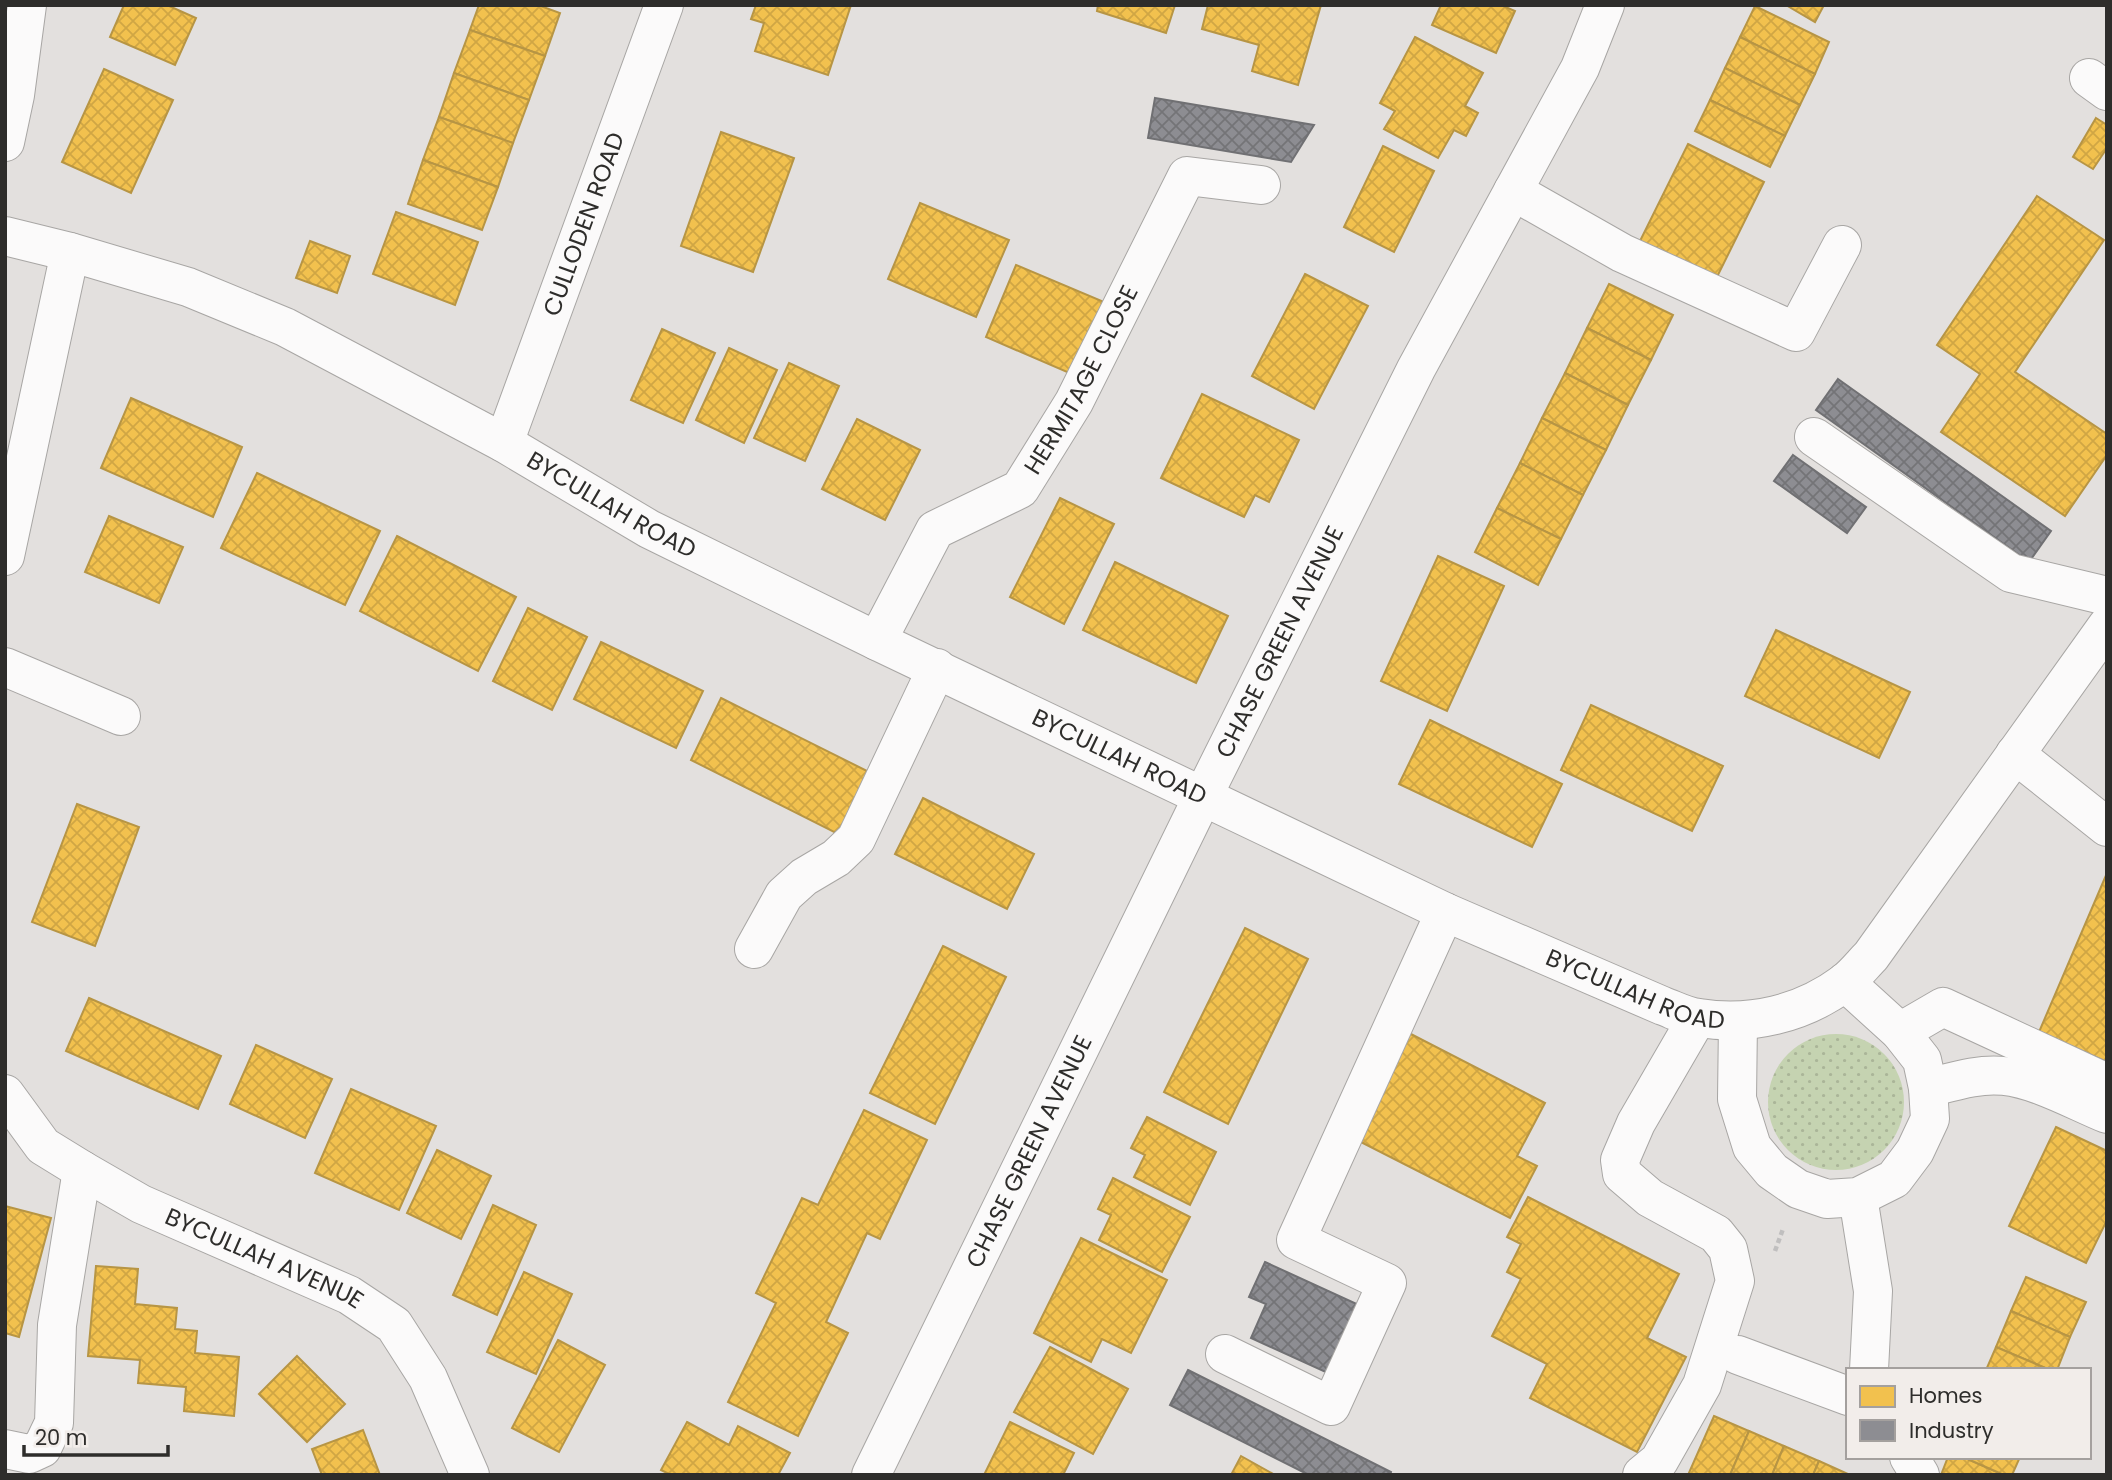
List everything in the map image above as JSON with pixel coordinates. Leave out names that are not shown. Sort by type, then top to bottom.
[{"type":"street","points":[[5,142],[15,95],[27,5]]},
{"type":"street","name":"CULLODEN ROAD","points":[[504,443],[664,5]]},
{"type":"street","name":"CHASE GREEN AVENUE","points":[[871,1475],[1203,796],[1416,369],[1580,68],[1605,5]]},
{"type":"street","name":"HERMITAGE CLOSE","points":[[877,641],[935,530],[1020,489],[1074,402],[1187,176],[1261,185]]},
{"type":"street","points":[[1513,191],[1622,253],[1796,332],[1842,245]]},
{"type":"street","name":"BYCULLAH ROAD","points":[[5,236],[70,251],[188,287],[285,327],[504,443],[649,529],[877,641],[1445,912],[1663,1006],[1697,1018],[1738,1021],[1777,1016],[1795,1010],[1845,982],[1871,956],[2107,626]]},
{"type":"street","points":[[5,556],[70,251]]},
{"type":"street","points":[[1814,438],[2011,573],[2107,596]]},
{"type":"street","points":[[5,667],[121,716]]},
{"type":"street","points":[[754,949],[784,895],[804,877],[836,858],[856,839],[937,668]]},
{"type":"street","points":[[2015,754],[2107,827]]},
{"type":"street","points":[[1225,1354],[1331,1406],[1387,1283],[1296,1240],[1445,912]]},
{"type":"street","points":[[1738,1021],[1737,1099],[1752,1147],[1772,1171],[1798,1189],[1827,1199],[1858,1197],[1894,1179],[1915,1151],[1930,1119],[1928,1088],[1922,1060],[1900,1032],[1845,982]]},
{"type":"street","points":[[1900,1032],[1943,1007],[2107,1083]]},
{"type":"street","points":[[1642,1475],[1658,1461],[1702,1385],[1735,1281],[1728,1248],[1716,1234],[1650,1198],[1622,1174],[1620,1160],[1636,1123],[1697,1018]]},
{"type":"street","points":[[1928,1088],[1973,1077],[2004,1076],[2039,1085],[2107,1114]]},
{"type":"street","name":"BYCULLAH AVENUE","points":[[5,1094],[43,1146],[82,1170],[141,1205],[349,1295],[394,1325],[428,1378],[470,1475]]},
{"type":"street","points":[[5,1448],[29,1454],[43,1448],[54,1423],[57,1325],[82,1170]]},
{"type":"street","points":[[1858,1197],[1873,1291],[1869,1368]]},
{"type":"street","points":[[1738,1355],[1846,1395]]},
{"type":"street","points":[[1910,1459],[1920,1475]]},
{"type":"green space","points":[[1836,1034],[1862,1039],[1884,1054],[1899,1076],[1904,1102],[1899,1128],[1884,1150],[1862,1165],[1836,1170],[1810,1165],[1788,1150],[1773,1128],[1768,1102],[1773,1076],[1788,1054],[1810,1039]]},
{"type":"building: Homes","points":[[124,5],[167,5],[196,18],[175,65],[110,37]]},
{"type":"building: Homes","points":[[479,5],[538,5],[560,13],[545,56],[470,30]]},
{"type":"building: Homes","points":[[756,5],[851,5],[828,75],[755,51],[764,23],[751,19]]},
{"type":"building: Homes","points":[[1098,5],[1175,5],[1166,33],[1097,11]]},
{"type":"building: Homes","points":[[1208,5],[1321,5],[1298,85],[1252,71],[1259,45],[1202,29]]},
{"type":"building: Homes","points":[[1441,5],[1501,5],[1515,11],[1496,53],[1432,25]]},
{"type":"building: Homes","points":[[1786,5],[1824,5],[1815,22]]},
{"type":"building: Homes","points":[[1755,6],[1829,42],[1815,74],[1740,37]]},
{"type":"building: Homes","points":[[470,30],[545,56],[529,100],[454,73]]},
{"type":"building: Homes","points":[[1415,37],[1483,73],[1465,106],[1478,113],[1466,136],[1454,130],[1438,158],[1384,129],[1395,111],[1380,103]]},
{"type":"building: Homes","points":[[1740,37],[1815,74],[1800,105],[1725,68]]},
{"type":"building: Homes","points":[[1725,68],[1800,105],[1785,136],[1710,100]]},
{"type":"building: Homes","points":[[104,69],[173,100],[131,193],[62,162]]},
{"type":"building: Homes","points":[[454,73],[529,100],[513,143],[439,117]]},
{"type":"building: Homes","points":[[1710,100],[1785,136],[1770,167],[1695,131]]},
{"type":"building: Homes","points":[[439,117],[513,143],[498,187],[423,160]]},
{"type":"building: Homes","points":[[2096,118],[2107,125],[2107,148],[2093,169],[2073,157]]},
{"type":"building: Homes","points":[[721,132],[794,158],[753,272],[681,246]]},
{"type":"building: Homes","points":[[1688,144],[1764,182],[1714,283],[1638,245]]},
{"type":"building: Homes","points":[[1383,146],[1434,171],[1394,252],[1344,227]]},
{"type":"building: Homes","points":[[423,160],[498,187],[482,230],[408,204]]},
{"type":"building: Homes","points":[[2037,196],[2104,240],[2015,372],[2107,434],[2107,455],[2065,516],[1941,432],[1980,374],[1937,345]]},
{"type":"building: Homes","points":[[920,203],[1009,240],[976,317],[888,279]]},
{"type":"building: Homes","points":[[396,212],[478,242],[455,305],[373,274]]},
{"type":"building: Homes","points":[[310,241],[350,256],[337,293],[296,278]]},
{"type":"building: Homes","points":[[1016,265],[1104,302],[1074,375],[986,337]]},
{"type":"building: Homes","points":[[1305,274],[1368,306],[1314,409],[1252,376]]},
{"type":"building: Homes","points":[[1609,284],[1673,315],[1651,360],[1587,328]]},
{"type":"building: Homes","points":[[1587,328],[1651,360],[1628,405],[1565,373]]},
{"type":"building: Homes","points":[[662,329],[715,353],[683,423],[631,400]]},
{"type":"building: Homes","points":[[729,348],[777,370],[744,443],[696,420]]},
{"type":"building: Homes","points":[[789,363],[839,386],[805,461],[754,438]]},
{"type":"building: Homes","points":[[1565,373],[1628,405],[1606,450],[1542,418]]},
{"type":"building: Homes","points":[[1202,394],[1299,440],[1269,502],[1255,495],[1244,517],[1161,478]]},
{"type":"building: Homes","points":[[131,398],[242,447],[213,517],[101,468]]},
{"type":"building: Homes","points":[[1542,418],[1606,450],[1583,495],[1520,463]]},
{"type":"building: Homes","points":[[857,419],[920,450],[885,520],[822,489]]},
{"type":"building: Homes","points":[[1520,463],[1583,495],[1561,539],[1497,508]]},
{"type":"building: Homes","points":[[257,473],[380,531],[345,605],[221,548]]},
{"type":"building: Homes","points":[[1060,498],[1114,524],[1064,624],[1010,597]]},
{"type":"building: Homes","points":[[1497,508],[1561,539],[1538,585],[1475,552]]},
{"type":"building: Homes","points":[[109,516],[183,547],[159,603],[85,572]]},
{"type":"building: Homes","points":[[397,536],[516,597],[478,671],[360,611]]},
{"type":"building: Homes","points":[[1438,556],[1504,586],[1447,711],[1381,681]]},
{"type":"building: Homes","points":[[1115,562],[1228,616],[1196,683],[1083,630]]},
{"type":"building: Homes","points":[[528,608],[587,637],[552,710],[493,681]]},
{"type":"building: Homes","points":[[1776,630],[1910,692],[1879,758],[1745,696]]},
{"type":"building: Homes","points":[[601,642],[703,691],[676,748],[574,699]]},
{"type":"building: Homes","points":[[721,698],[873,774],[842,836],[691,760]]},
{"type":"building: Homes","points":[[1591,705],[1723,766],[1692,831],[1561,770]]},
{"type":"building: Homes","points":[[1430,720],[1562,784],[1532,847],[1399,784]]},
{"type":"building: Homes","points":[[923,798],[1034,854],[1007,909],[895,854]]},
{"type":"building: Homes","points":[[77,804],[139,827],[95,946],[32,922]]},
{"type":"building: Homes","points":[[2107,873],[2107,1062],[2039,1032]]},
{"type":"building: Homes","points":[[1245,928],[1308,959],[1228,1124],[1164,1092]]},
{"type":"building: Homes","points":[[943,946],[1006,977],[935,1124],[870,1093]]},
{"type":"building: Homes","points":[[89,998],[221,1056],[198,1109],[66,1051]]},
{"type":"building: Homes","points":[[1405,1031],[1545,1103],[1517,1156],[1537,1166],[1510,1218],[1351,1137]]},
{"type":"building: Homes","points":[[256,1045],[332,1079],[305,1138],[230,1104]]},
{"type":"building: Homes","points":[[351,1089],[436,1126],[399,1210],[315,1173]]},
{"type":"building: Homes","points":[[864,1110],[927,1140],[880,1239],[867,1233],[826,1322],[848,1333],[798,1436],[728,1402],[776,1303],[756,1293],[802,1198],[818,1205]]},
{"type":"building: Homes","points":[[1147,1117],[1216,1152],[1190,1205],[1134,1177],[1145,1155],[1131,1148]]},
{"type":"building: Homes","points":[[2056,1127],[2107,1151],[2107,1225],[2105,1224],[2086,1263],[2009,1226]]},
{"type":"building: Homes","points":[[437,1150],[491,1176],[461,1239],[407,1213]]},
{"type":"building: Homes","points":[[1113,1178],[1190,1217],[1162,1272],[1099,1240],[1111,1215],[1098,1209]]},
{"type":"building: Homes","points":[[1528,1197],[1679,1274],[1647,1338],[1686,1357],[1637,1452],[1530,1398],[1547,1364],[1492,1336],[1521,1279],[1507,1272],[1521,1244],[1507,1237]]},
{"type":"building: Homes","points":[[493,1205],[536,1225],[497,1315],[453,1295]]},
{"type":"building: Homes","points":[[5,1206],[51,1218],[19,1337],[5,1333]]},
{"type":"building: Homes","points":[[1081,1238],[1167,1280],[1131,1353],[1102,1339],[1091,1362],[1034,1333]]},
{"type":"building: Homes","points":[[96,1266],[138,1269],[135,1304],[177,1308],[175,1329],[197,1331],[195,1353],[239,1357],[234,1416],[184,1411],[186,1387],[138,1383],[140,1360],[88,1356]]},
{"type":"building: Homes","points":[[524,1272],[572,1294],[536,1374],[487,1352]]},
{"type":"building: Homes","points":[[2026,1277],[2086,1302],[2070,1337],[2011,1311]]},
{"type":"building: Homes","points":[[2011,1311],[2070,1337],[2058,1368],[2045,1368],[1996,1347]]},
{"type":"building: Homes","points":[[558,1340],[605,1365],[559,1452],[512,1428]]},
{"type":"building: Homes","points":[[1050,1347],[1128,1389],[1093,1454],[1014,1412]]},
{"type":"building: Homes","points":[[1996,1347],[2045,1368],[1987,1368]]},
{"type":"building: Homes","points":[[297,1356],[345,1404],[307,1442],[259,1394]]},
{"type":"building: Homes","points":[[1714,1416],[1749,1431],[1730,1475],[1688,1475]]},
{"type":"building: Homes","points":[[687,1422],[729,1445],[738,1426],[790,1453],[778,1475],[671,1475],[661,1470]]},
{"type":"building: Homes","points":[[1010,1422],[1074,1453],[1063,1475],[984,1475]]},
{"type":"building: Homes","points":[[363,1430],[380,1475],[322,1475],[312,1449]]},
{"type":"building: Homes","points":[[1749,1431],[1784,1446],[1772,1475],[1730,1475]]},
{"type":"building: Homes","points":[[1784,1446],[1819,1461],[1813,1475],[1772,1475]]},
{"type":"building: Homes","points":[[1241,1456],[1275,1475],[1231,1475]]},
{"type":"building: Homes","points":[[1947,1459],[1968,1459],[2004,1475],[1941,1475]]},
{"type":"building: Homes","points":[[1968,1459],[2019,1459],[2012,1475],[2004,1475]]},
{"type":"building: Homes","points":[[1819,1461],[1850,1475],[1813,1475]]},
{"type":"building: Industry","points":[[1155,98],[1314,125],[1291,162],[1148,138]]},
{"type":"building: Industry","points":[[1838,379],[2051,531],[2029,562],[1816,410]]},
{"type":"building: Industry","points":[[1793,455],[1866,507],[1847,533],[1774,481]]},
{"type":"building: Industry","points":[[1265,1262],[1361,1306],[1330,1374],[1251,1338],[1266,1304],[1249,1297]]},
{"type":"building: Industry","points":[[1188,1370],[1391,1472],[1390,1475],[1309,1475],[1170,1405]]}]
